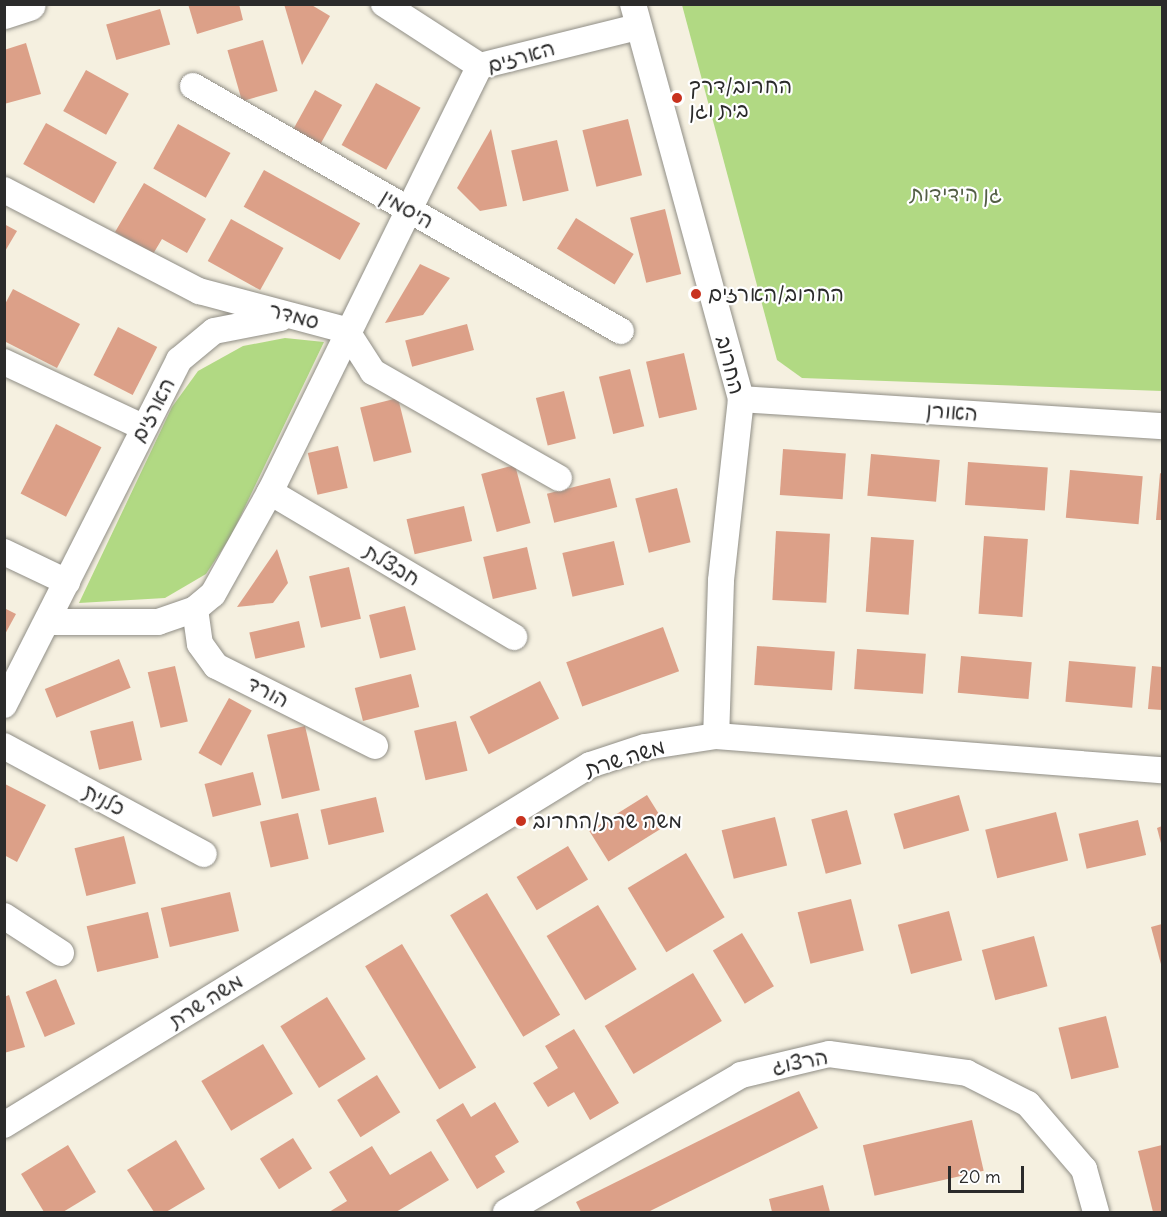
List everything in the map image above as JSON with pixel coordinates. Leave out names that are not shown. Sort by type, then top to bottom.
[{"type":"main road","points":[[4,12],[29,4]]},
{"type":"street","points":[[384,4],[480,66]]},
{"type":"street","name":"הארזים","points":[[47,622],[158,622],[195,609],[213,594],[270,492],[406,208],[480,66],[635,16]]},
{"type":"street","name":"החרוב","points":[[635,16],[741,399],[721,581],[716,736]]},
{"type":"street","name":"היסמין","points":[[193,86],[621,331]]},
{"type":"street","name":"סמדר","points":[[4,190],[199,291],[346,330],[373,372],[559,478]]},
{"type":"street","name":"הארזים","points":[[4,705],[142,427],[179,360],[214,331],[271,316],[346,330]]},
{"type":"street","points":[[4,362],[142,427]]},
{"type":"street","name":"האורן","points":[[741,399],[1162,426]]},
{"type":"street","name":"חבצלת","points":[[270,492],[514,637]]},
{"type":"street","points":[[4,552],[67,582]]},
{"type":"street","name":"הורד","points":[[195,609],[200,644],[216,666],[375,746]]},
{"type":"street","name":"משה שרת","points":[[4,1125],[590,765],[645,747],[716,736],[1162,770]]},
{"type":"street","name":"כלנית","points":[[4,746],[204,854]]},
{"type":"street","points":[[4,916],[61,953]]},
{"type":"street","name":"הרצוג","points":[[506,1212],[741,1075],[829,1054],[967,1073],[1028,1104],[1084,1169],[1096,1212]]},
{"type":"green space","name":"גן הידידות","points":[[682,5],[1162,5],[1162,391],[802,378],[777,360]]},
{"type":"green space","points":[[285,338],[324,342],[231,536],[206,574],[165,598],[79,603],[172,407],[198,371],[243,346]]},
{"type":"building","points":[[188,4],[239,4],[243,20],[197,34]]},
{"type":"building","points":[[284,4],[310,4],[330,16],[302,65]]},
{"type":"building","points":[[160,9],[170,45],[116,60],[106,24]]},
{"type":"building","points":[[263,40],[278,91],[242,101],[227,50]]},
{"type":"building","points":[[26,43],[41,94],[4,104],[4,50]]},
{"type":"building","points":[[86,70],[129,94],[106,135],[63,111]]},
{"type":"building","points":[[376,83],[421,108],[386,170],[342,145]]},
{"type":"building","points":[[315,90],[342,105],[319,147],[292,132]]},
{"type":"building","points":[[628,119],[642,175],[596,187],[582,130]]},
{"type":"building","points":[[46,123],[117,162],[94,203],[23,164]]},
{"type":"building","points":[[178,124],[230,153],[206,198],[153,169]]},
{"type":"building","points":[[491,129],[507,206],[480,211],[457,188]]},
{"type":"building","points":[[557,140],[569,191],[523,201],[511,151]]},
{"type":"building","points":[[264,170],[360,223],[340,260],[244,207]]},
{"type":"building","points":[[144,183],[206,219],[187,253],[162,239],[153,254],[115,232]]},
{"type":"building","points":[[665,209],[681,274],[646,283],[630,218]]},
{"type":"building","points":[[576,218],[634,254],[615,285],[557,249]]},
{"type":"building","points":[[231,219],[283,248],[260,290],[208,261]]},
{"type":"building","points":[[4,224],[17,231],[4,253]]},
{"type":"building","points":[[420,264],[450,278],[423,315],[385,323]]},
{"type":"building","points":[[13,289],[80,324],[57,368],[4,341],[4,306]]},
{"type":"building","points":[[467,324],[474,350],[412,367],[405,341]]},
{"type":"building","points":[[118,327],[157,347],[133,395],[93,375]]},
{"type":"building","points":[[684,353],[697,410],[659,418],[646,362]]},
{"type":"building","points":[[630,369],[644,426],[613,434],[599,377]]},
{"type":"building","points":[[564,391],[576,439],[548,446],[536,398]]},
{"type":"building","points":[[398,398],[412,452],[374,462],[360,407]]},
{"type":"building","points":[[56,424],[101,447],[66,517],[21,493]]},
{"type":"building","points":[[338,446],[348,488],[317,495],[308,453]]},
{"type":"building","points":[[783,449],[846,453],[843,499],[780,495]]},
{"type":"building","points":[[871,454],[940,460],[936,502],[867,496]]},
{"type":"building","points":[[968,462],[1048,468],[1045,510],[965,505]]},
{"type":"building","points":[[515,465],[531,523],[497,532],[481,474]]},
{"type":"building","points":[[1070,470],[1143,476],[1139,524],[1066,518]]},
{"type":"building","points":[[1160,473],[1162,474],[1162,520],[1156,520]]},
{"type":"building","points":[[610,478],[617,507],[554,523],[547,494]]},
{"type":"building","points":[[677,488],[691,542],[649,553],[635,498]]},
{"type":"building","points":[[464,506],[472,541],[415,554],[407,519]]},
{"type":"building","points":[[776,531],[830,534],[826,603],[772,600]]},
{"type":"building","points":[[984,536],[1028,539],[1022,617],[979,614]]},
{"type":"building","points":[[871,537],[914,540],[909,615],[866,612]]},
{"type":"building","points":[[614,541],[624,585],[572,597],[562,553]]},
{"type":"building","points":[[527,547],[537,589],[493,599],[483,557]]},
{"type":"building","points":[[277,549],[288,583],[273,603],[237,607]]},
{"type":"building","points":[[349,567],[361,619],[321,628],[309,576]]},
{"type":"building","points":[[405,606],[416,650],[380,659],[369,615]]},
{"type":"building","points":[[4,608],[16,614],[4,636]]},
{"type":"building","points":[[299,621],[305,647],[255,659],[249,632]]},
{"type":"building","points":[[663,627],[679,671],[582,706],[566,662]]},
{"type":"building","points":[[757,646],[835,651],[832,690],[754,685]]},
{"type":"building","points":[[857,649],[926,654],[923,694],[854,689]]},
{"type":"building","points":[[961,656],[1032,662],[1029,699],[958,693]]},
{"type":"building","points":[[119,659],[131,688],[56,718],[45,689]]},
{"type":"building","points":[[1069,661],[1136,667],[1132,708],[1065,702]]},
{"type":"building","points":[[175,666],[188,722],[161,728],[148,672]]},
{"type":"building","points":[[1152,666],[1162,667],[1162,710],[1148,709]]},
{"type":"building","points":[[411,674],[419,707],[363,721],[355,688]]},
{"type":"building","points":[[540,681],[559,718],[489,754],[470,717]]},
{"type":"building","points":[[229,698],[252,711],[221,766],[198,753]]},
{"type":"building","points":[[133,721],[142,760],[99,770],[90,731]]},
{"type":"building","points":[[456,721],[467,771],[426,780],[414,731]]},
{"type":"building","points":[[305,726],[320,790],[282,799],[267,735]]},
{"type":"building","points":[[253,772],[261,805],[213,817],[204,784]]},
{"type":"building","points":[[5,784],[46,805],[17,862],[4,855]]},
{"type":"building","points":[[647,795],[666,826],[608,862],[589,831]]},
{"type":"building","points":[[959,795],[969,831],[904,849],[894,814]]},
{"type":"building","points":[[376,797],[384,832],[329,845],[320,810]]},
{"type":"building","points":[[847,810],[861,864],[826,874],[811,820]]},
{"type":"building","points":[[1056,812],[1068,861],[997,878],[985,830]]},
{"type":"building","points":[[298,813],[309,859],[271,868],[260,822]]},
{"type":"building","points":[[775,817],[787,866],[734,879],[722,830]]},
{"type":"building","points":[[1138,820],[1146,855],[1087,869],[1079,834]]},
{"type":"building","points":[[1162,826],[1162,847],[1157,828]]},
{"type":"building","points":[[124,836],[136,884],[86,896],[75,848]]},
{"type":"building","points":[[568,846],[588,879],[537,910],[517,877]]},
{"type":"building","points":[[686,853],[725,917],[666,952],[628,888]]},
{"type":"building","points":[[230,892],[239,931],[170,947],[161,908]]},
{"type":"building","points":[[487,893],[560,1015],[523,1037],[450,915]]},
{"type":"building","points":[[851,899],[864,950],[810,964],[798,912]]},
{"type":"building","points":[[598,905],[637,969],[585,1000],[547,936]]},
{"type":"building","points":[[949,911],[962,960],[911,974],[898,925]]},
{"type":"building","points":[[148,912],[159,958],[97,972],[87,926]]},
{"type":"building","points":[[1162,924],[1162,968],[1151,927]]},
{"type":"building","points":[[742,933],[774,986],[745,1004],[713,951]]},
{"type":"building","points":[[1034,936],[1047,986],[995,1000],[982,950]]},
{"type":"building","points":[[402,944],[476,1067],[439,1090],[365,966]]},
{"type":"building","points":[[693,973],[722,1021],[634,1074],[605,1026]]},
{"type":"building","points":[[56,979],[75,1024],[45,1037],[26,992]]},
{"type":"building","points":[[9,995],[25,1047],[4,1053],[4,997]]},
{"type":"building","points":[[327,997],[366,1059],[319,1088],[280,1026]]},
{"type":"building","points":[[1106,1016],[1119,1067],[1071,1079],[1058,1028]]},
{"type":"building","points":[[574,1029],[619,1103],[590,1120],[574,1092],[548,1107],[533,1083],[558,1068],[545,1046]]},
{"type":"building","points":[[263,1044],[293,1094],[231,1131],[201,1081]]},
{"type":"building","points":[[377,1075],[400,1112],[360,1137],[337,1100]]},
{"type":"building","points":[[799,1091],[818,1128],[648,1212],[581,1212],[576,1202]]},
{"type":"building","points":[[495,1102],[519,1142],[495,1156],[505,1172],[477,1189],[436,1120],[463,1103],[471,1117]]},
{"type":"building","points":[[972,1120],[984,1171],[875,1196],[863,1145]]},
{"type":"building","points":[[293,1138],[312,1169],[279,1189],[260,1159]]},
{"type":"building","points":[[176,1140],[205,1189],[166,1212],[154,1212],[127,1170]]},
{"type":"building","points":[[68,1145],[96,1192],[63,1212],[44,1212],[21,1174]]},
{"type":"building","points":[[1162,1145],[1162,1212],[1153,1212],[1138,1151]]},
{"type":"building","points":[[372,1146],[390,1175],[431,1151],[449,1180],[396,1212],[329,1212],[347,1201],[329,1172]]},
{"type":"building","points":[[823,1185],[830,1212],[772,1212],[769,1199]]},
{"type":"place","name":"החרוב/דרך בית וגן","points":[[677,98]]},
{"type":"place","name":"החרוב/הארזים","points":[[696,294]]},
{"type":"place","name":"משה שרת/החרוב","points":[[521,821]]}]
